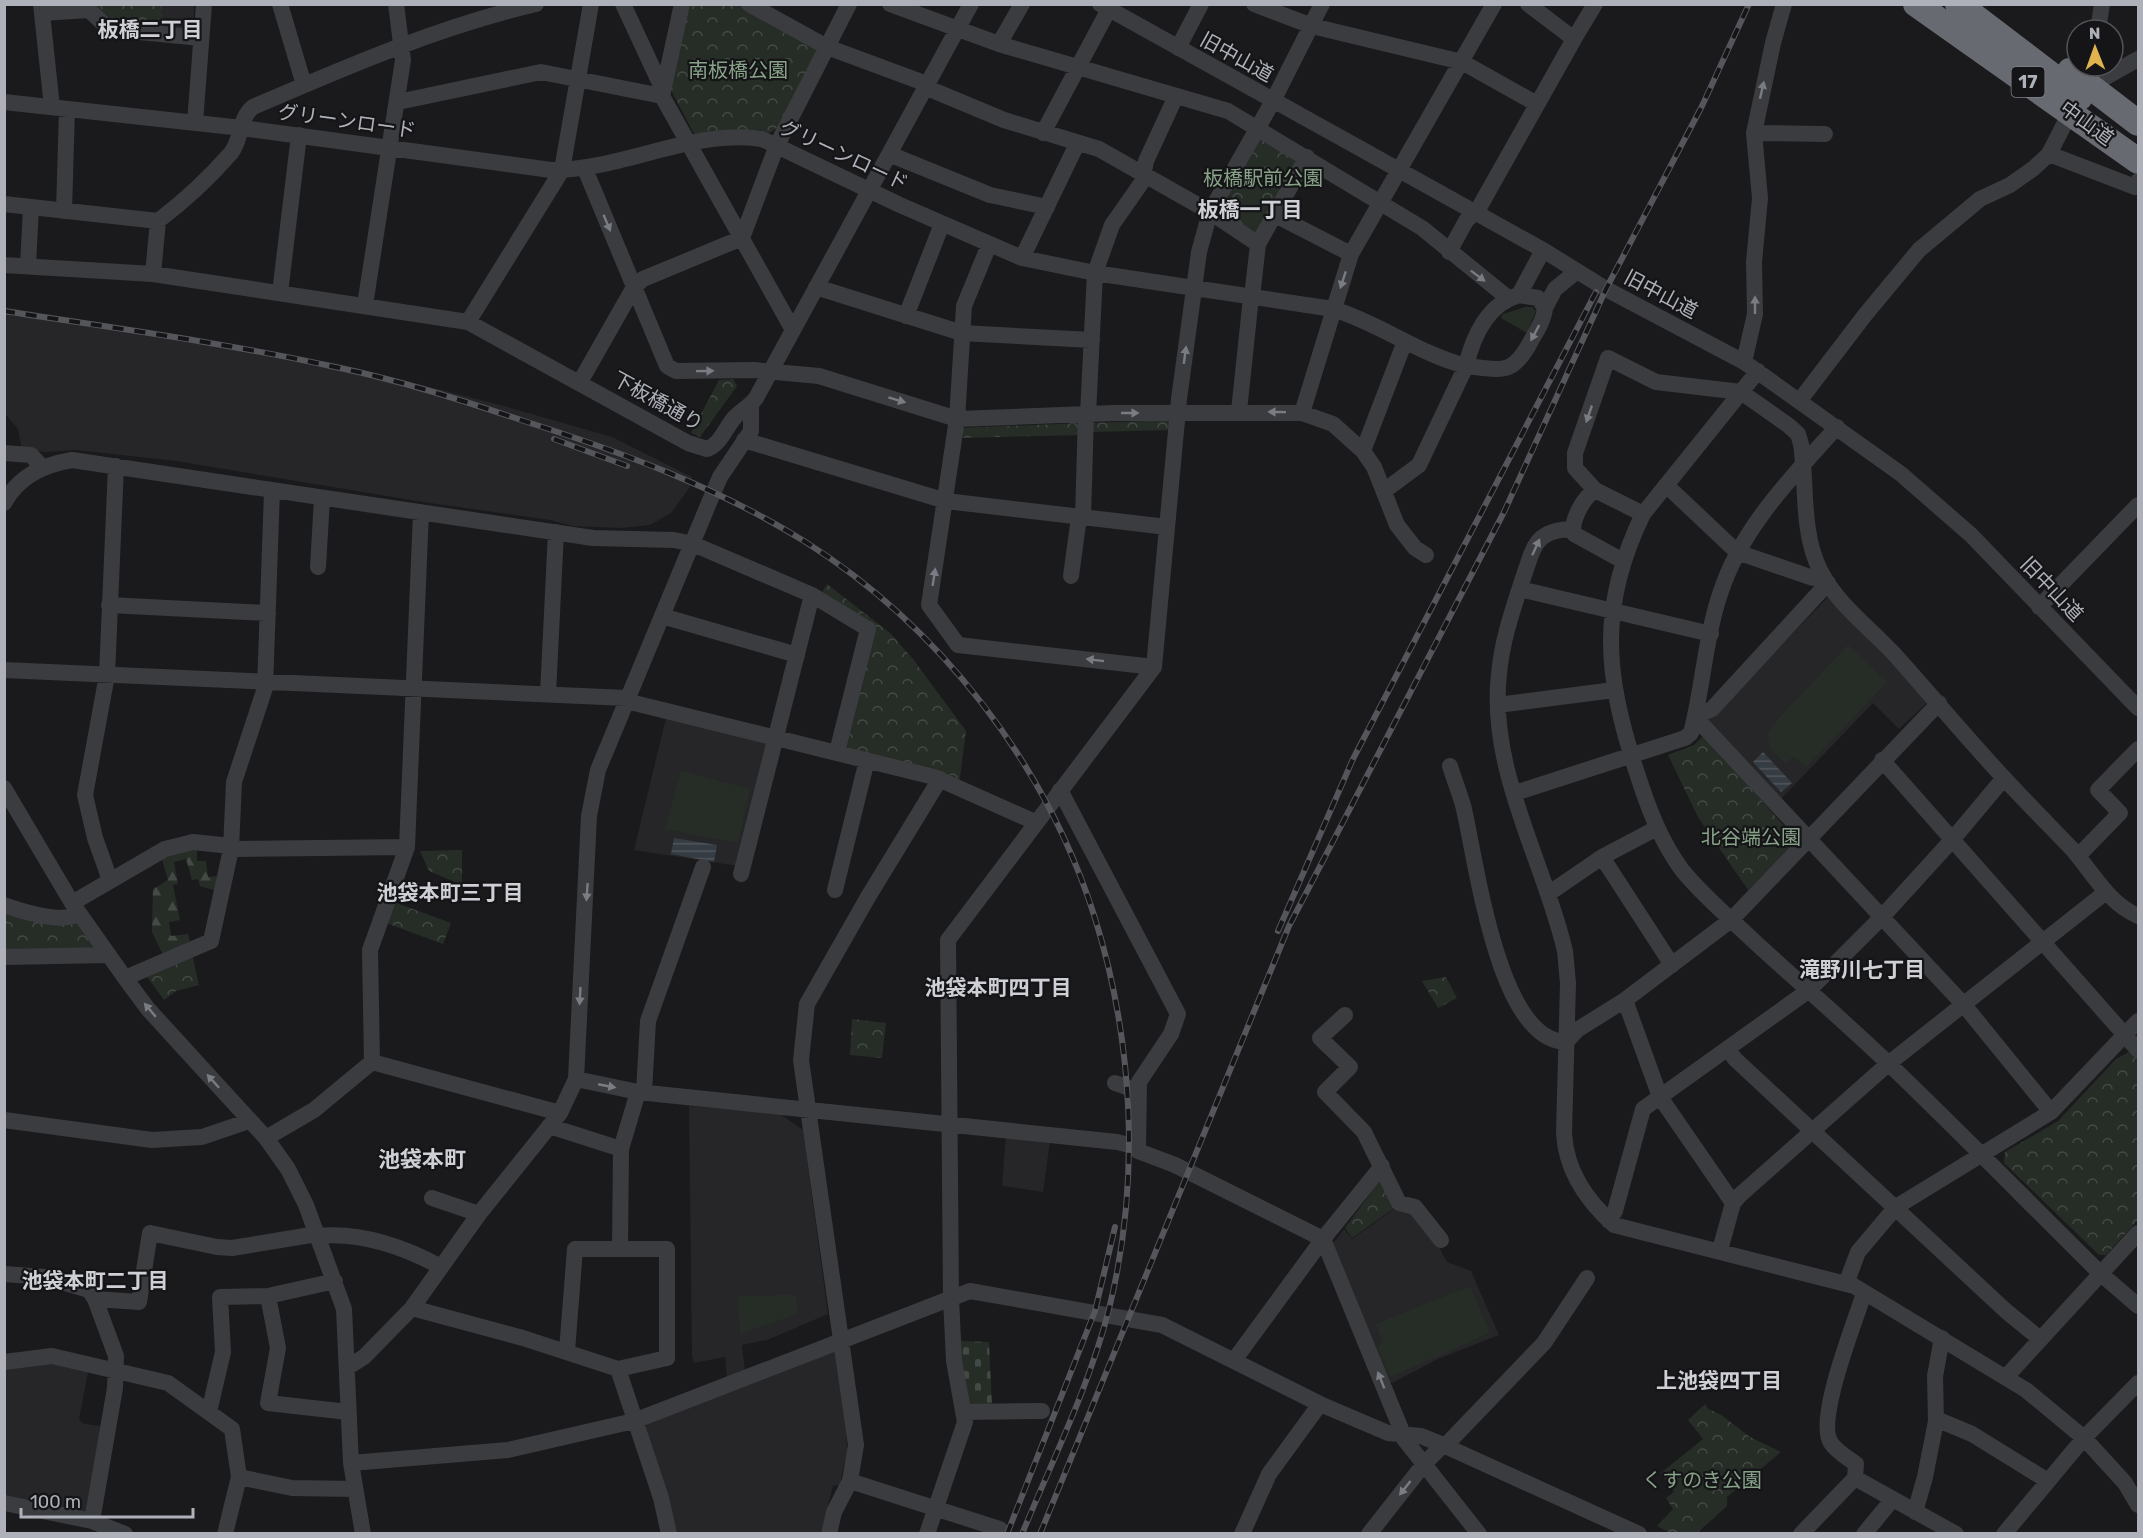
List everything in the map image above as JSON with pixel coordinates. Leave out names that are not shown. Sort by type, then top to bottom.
[{"type":"highway","name":"中山道","points":[[1916,4],[2139,161]]},
{"type":"highway","points":[[1941,4],[2031,83]]},
{"type":"highway","points":[[1947,4],[2139,145]]},
{"type":"highway","points":[[1958,4],[2139,145]]},
{"type":"highway","name":"中山道","points":[[1977,4],[2065,59]]},
{"type":"highway","name":"中山道","points":[[2094,78],[2139,123]]},
{"type":"street","points":[[195,123],[204,4]]},
{"type":"street","points":[[280,4],[304,85]]},
{"type":"street","points":[[365,305],[398,102],[403,45],[396,4]]},
{"type":"street","points":[[153,274],[158,221],[230,153],[240,139],[244,118],[253,107],[495,9],[536,4]]},
{"type":"street","points":[[468,322],[562,170],[591,4]]},
{"type":"street","points":[[623,4],[662,93],[793,330]]},
{"type":"street","points":[[662,93],[682,4]]},
{"type":"street","points":[[749,4],[827,47],[1043,133],[1099,149],[1210,212],[1258,244]]},
{"type":"street","points":[[580,382],[634,287],[643,279],[742,238],[777,144],[849,4]]},
{"type":"street","points":[[890,4],[999,44],[1228,111],[1259,127],[1422,228],[1449,252],[1514,297]]},
{"type":"street","name":"下板橋通り","points":[[4,265],[153,274],[468,322],[701,449],[716,444],[736,416],[751,405],[971,4]]},
{"type":"street","points":[[999,44],[1022,4]]},
{"type":"street","points":[[1178,48],[1201,4]]},
{"type":"street","points":[[1254,4],[1311,26],[1462,62],[1537,104]]},
{"type":"street","points":[[927,1533],[965,1422],[954,1361],[951,1298],[948,940],[1154,667],[1178,413],[1199,252],[1210,212],[1273,101],[1322,4]]},
{"type":"street","points":[[1302,413],[1351,254],[1494,4]]},
{"type":"street","points":[[1527,4],[1574,39]]},
{"type":"street","points":[[1449,252],[1473,213],[1480,206],[1595,4]]},
{"type":"street","points":[[1784,4],[1773,43],[1754,133],[1760,198],[1754,262],[1755,314],[1751,367],[1741,392],[1643,514],[1623,561],[1612,610],[1610,656],[1614,690],[1631,755],[1657,828],[1681,868],[1700,891],[1888,1064],[2101,1274],[2139,1306]]},
{"type":"street","points":[[1043,133],[1078,68],[1104,7]]},
{"type":"street","name":"旧中山道","points":[[1104,7],[1751,367],[1800,400],[1901,474],[1971,536],[2139,708]]},
{"type":"street","points":[[64,211],[60,108],[41,9],[89,10],[109,29],[201,38]]},
{"type":"street","points":[[398,102],[541,72],[662,93]]},
{"type":"street","points":[[1800,400],[1865,315],[1919,250],[1980,199],[2010,185],[2049,154],[2091,78]]},
{"type":"street","points":[[4,95],[5,102]]},
{"type":"street","points":[[1071,576],[1081,517],[1095,273],[1112,225],[1142,182],[1146,161],[1176,96]]},
{"type":"street","name":"グリーンロード","points":[[5,102],[242,128],[562,170],[585,169],[690,143],[753,137],[777,144],[942,224],[1022,258],[1095,273],[1333,309],[1350,314],[1437,357],[1466,366],[1500,370],[1512,367],[1524,355],[1542,321],[1545,308],[1556,290],[1577,271]]},
{"type":"street","points":[[1754,133],[1826,134]]},
{"type":"street","points":[[280,292],[299,135]]},
{"type":"street","points":[[1022,258],[1077,144]]},
{"type":"street","points":[[889,153],[964,186],[1047,207]]},
{"type":"street","points":[[2049,154],[2134,187],[2139,181]]},
{"type":"street","points":[[1239,411],[1258,244],[1307,157]]},
{"type":"street","points":[[585,169],[667,366],[676,372],[770,371],[829,379],[957,419],[1239,411],[1302,413],[1333,424],[1363,451],[1374,466],[1397,525],[1415,548],[1426,555]]},
{"type":"street","points":[[4,204],[158,221]]},
{"type":"street","points":[[28,266],[31,207]]},
{"type":"street","points":[[1275,215],[1351,254]]},
{"type":"street","points":[[906,316],[942,224]]},
{"type":"street","points":[[990,245],[964,306],[957,419],[929,605],[958,645],[1154,667]]},
{"type":"street","points":[[1514,297],[1543,250]]},
{"type":"street","points":[[816,287],[962,333],[1092,340]]},
{"type":"street","points":[[1384,491],[1419,465],[1466,366],[1468,354],[1488,315],[1496,305],[1514,297],[1538,298],[1545,308]]},
{"type":"street","points":[[1363,451],[1405,341]]},
{"type":"street","points":[[1643,514],[1595,490],[1577,472],[1574,459],[1608,358],[1656,382],[1741,392],[1798,434],[1804,465],[1808,525],[1815,557],[1835,595],[1870,628],[1939,703],[2004,778],[2078,856],[2106,892],[2120,906],[2139,916]]},
{"type":"street","points":[[348,1367],[364,1357],[412,1308],[479,1214],[555,1120],[576,1079],[593,789],[627,699],[720,477],[752,426],[751,405]]},
{"type":"street","points":[[1515,793],[1685,738],[1691,733],[1720,595],[1737,552],[1768,506],[1837,427]]},
{"type":"street","points":[[744,440],[946,501],[1167,527]]},
{"type":"street","points":[[4,453],[31,455],[43,468]]},
{"type":"street","points":[[4,503],[23,478],[43,468],[72,460],[593,538],[674,540],[693,544],[813,595],[868,629],[837,752]]},
{"type":"street","points":[[110,880],[95,838],[85,795],[107,675],[116,466]]},
{"type":"street","points":[[1666,485],[1737,552],[1813,578],[1826,580]]},
{"type":"street","points":[[1573,529],[1589,494],[1595,490]]},
{"type":"street","points":[[125,978],[211,941],[231,847],[234,782],[265,681],[272,491]]},
{"type":"street","points":[[318,567],[322,498]]},
{"type":"street","points":[[2039,606],[2139,505]]},
{"type":"street","points":[[372,1062],[370,950],[407,847],[421,512]]},
{"type":"street","points":[[1573,529],[1577,537],[1623,561]]},
{"type":"street","points":[[1573,529],[1547,533],[1539,538],[1508,620],[1498,674],[1498,705],[1504,756],[1565,951],[1568,984],[1565,1150],[1571,1170],[1586,1195],[1614,1225],[1720,1250],[1846,1284],[1942,1338],[2026,1390],[2084,1438],[2125,1483],[2139,1505]]},
{"type":"street","points":[[548,694],[556,532]]},
{"type":"street","points":[[1695,717],[1712,710],[1826,580]]},
{"type":"street","points":[[1520,589],[1711,634]]},
{"type":"street","points":[[741,874],[813,595]]},
{"type":"street","points":[[109,605],[268,613]]},
{"type":"street","points":[[662,616],[797,656]]},
{"type":"street","points":[[4,670],[627,699],[940,779],[1035,822]]},
{"type":"street","points":[[1498,705],[1614,690]]},
{"type":"street","points":[[1450,766],[1463,805],[1487,924],[1514,1000],[1545,1038],[1554,1042],[1566,1042],[1577,1030],[1625,1000],[1731,920],[1939,703]]},
{"type":"street","points":[[1695,717],[1964,1005],[2051,1112]]},
{"type":"street","points":[[2078,856],[2120,813],[2098,790],[2139,749]]},
{"type":"street","points":[[835,890],[867,760]]},
{"type":"street","points":[[1882,760],[2139,1050]]},
{"type":"street","points":[[1609,1221],[1615,1211],[1643,1109],[1808,991],[1881,918],[1952,840],[2004,778]]},
{"type":"street","points":[[828,1533],[834,1512],[850,1481],[856,1445],[800,1051],[807,1004],[868,897],[940,779]]},
{"type":"street","points":[[4,788],[76,908],[125,978],[148,1009],[267,1138],[288,1169],[306,1205],[345,1309],[351,1463],[363,1533]]},
{"type":"street","points":[[1060,790],[1178,1014],[1171,1034],[1139,1082],[1138,1151],[1175,1165],[1323,1239],[1402,1435],[1479,1533]]},
{"type":"street","points":[[1548,894],[1602,857],[1657,828]]},
{"type":"street","points":[[4,905],[25,913],[54,917],[75,916],[76,908],[110,880],[148,857],[177,845],[202,842],[231,847],[407,847]]},
{"type":"street","points":[[1602,857],[1672,965]]},
{"type":"street","points":[[620,1248],[621,1149],[640,1092],[648,1021],[704,867]]},
{"type":"street","points":[[1720,1250],[1733,1203],[1888,1064],[2106,892]]},
{"type":"street","points":[[4,957],[109,955]]},
{"type":"street","points":[[1625,1000],[1660,1097],[1733,1203]]},
{"type":"street","points":[[1345,1015],[1320,1038],[1350,1067],[1325,1092],[1364,1132],[1383,1166],[1399,1203],[1415,1207],[1441,1240]]},
{"type":"street","points":[[1846,1284],[1858,1252],[1896,1207],[2051,1112],[2139,1022]]},
{"type":"street","points":[[1728,1048],[1735,1059],[2006,1311],[2039,1338]]},
{"type":"street","points":[[372,1062],[555,1120],[621,1149]]},
{"type":"street","points":[[267,1138],[314,1110],[372,1062]]},
{"type":"street","points":[[576,1079],[640,1092],[810,1112],[1117,1142],[1138,1147]]},
{"type":"street","points":[[1115,1083],[1138,1091]]},
{"type":"street","points":[[4,1120],[152,1140],[202,1137],[249,1121]]},
{"type":"street","points":[[1235,1359],[1323,1239],[1383,1166]]},
{"type":"street","points":[[432,1198],[479,1214]]},
{"type":"street","points":[[95,1299],[140,1302],[150,1233],[216,1247],[232,1248],[317,1235],[347,1236],[392,1246],[441,1267]]},
{"type":"street","points":[[2006,1377],[2039,1338],[2139,1233]]},
{"type":"street","points":[[412,1308],[567,1351],[618,1369],[667,1358],[667,1249],[574,1249],[567,1351]]},
{"type":"street","points":[[4,1274],[45,1277],[80,1285],[89,1290],[95,1299],[116,1356],[92,1521]]},
{"type":"street","points":[[1369,1533],[1424,1464],[1544,1343],[1572,1304],[1587,1278]]},
{"type":"street","points":[[209,1412],[223,1352],[220,1297],[267,1296],[335,1281]]},
{"type":"street","points":[[351,1463],[507,1449],[634,1421],[970,1291],[1155,1324],[1235,1359],[1320,1404],[1388,1433],[1421,1436],[1444,1445],[1639,1533]]},
{"type":"street","points":[[1801,1533],[1855,1478],[1856,1464],[1831,1443],[1827,1422],[1829,1402],[1864,1293]]},
{"type":"street","points":[[267,1296],[278,1348],[268,1403],[348,1412]]},
{"type":"street","points":[[1915,1512],[1925,1477],[1936,1419],[1935,1376],[1942,1338]]},
{"type":"street","points":[[4,1362],[52,1356],[168,1383],[232,1429],[239,1477],[225,1533]]},
{"type":"street","points":[[618,1369],[661,1498],[669,1533]]},
{"type":"street","points":[[2004,1533],[2084,1438],[2139,1383]]},
{"type":"street","points":[[1242,1533],[1269,1474],[1320,1404]]},
{"type":"street","points":[[963,1412],[1042,1411]]},
{"type":"street","points":[[1936,1419],[1972,1434],[2048,1481]]},
{"type":"street","points":[[239,1477],[292,1488],[355,1489]]},
{"type":"street","points":[[1855,1478],[1953,1533]]},
{"type":"street","points":[[850,1481],[1000,1529]]},
{"type":"street","points":[[1864,1533],[1892,1500]]},
{"type":"street","points":[[4,1503],[92,1521],[125,1533]]},
{"type":"shaded area","points":[[161,5],[194,5],[193,28],[189,32],[166,30]]},
{"type":"shaded area","points":[[4,307],[340,364],[504,406],[612,437],[692,477],[690,487],[671,513],[650,525],[621,528],[573,526],[550,520],[423,502],[176,461],[76,450],[45,452],[22,449],[18,429],[5,414]]},
{"type":"shaded area","points":[[1828,597],[1928,702],[1899,729],[1873,703],[1780,800],[1708,721]]},
{"type":"shaded area","points":[[667,714],[768,740],[738,866],[634,850]]},
{"type":"shaded area","points":[[1763,752],[1792,783],[1781,792],[1753,762]]},
{"type":"shaded area","points":[[674,838],[717,845],[714,862],[671,854]]},
{"type":"shaded area","points":[[689,1106],[780,1114],[803,1130],[828,1314],[767,1340],[742,1345],[745,1372],[727,1378],[725,1357],[694,1363],[692,1355]]},
{"type":"shaded area","points":[[1006,1135],[1050,1141],[1043,1192],[1002,1186]]},
{"type":"shaded area","points":[[1394,1209],[1410,1210],[1437,1243],[1447,1262],[1471,1271],[1499,1335],[1438,1359],[1392,1383],[1389,1382],[1332,1245],[1344,1229],[1352,1239]]},
{"type":"shaded area","points":[[836,1345],[845,1413],[847,1451],[840,1485],[833,1486],[821,1533],[673,1533],[644,1426]]},
{"type":"shaded area","points":[[44,1362],[88,1372],[79,1420],[84,1424],[102,1426],[89,1514],[5,1500],[4,1367]]},
{"type":"green space","points":[[95,5],[161,5],[166,30],[107,20]]},
{"type":"green space","name":"南板橋公園","points":[[690,5],[745,5],[817,46],[819,53],[776,129],[769,133],[760,130],[694,134],[670,88]]},
{"type":"green space","name":"板橋駅前公園","points":[[1259,138],[1299,163],[1260,232],[1254,234],[1222,216],[1220,208]]},
{"type":"green space","points":[[1532,307],[1536,311],[1527,333],[1501,318],[1503,314]]},
{"type":"green space","points":[[733,379],[737,386],[700,437],[691,433],[719,380]]},
{"type":"green space","points":[[1170,420],[1173,430],[1090,432],[1090,423]]},
{"type":"green space","points":[[1081,423],[1082,435],[959,438],[960,428]]},
{"type":"green space","points":[[827,584],[890,633],[913,659],[966,731],[959,785],[840,750],[870,628],[819,597]]},
{"type":"green space","points":[[1848,645],[1887,682],[1806,767],[1794,756],[1786,763],[1770,749],[1767,733]]},
{"type":"green space","name":"北谷端公園","points":[[1704,735],[1797,841],[1748,890],[1698,817],[1668,755],[1694,745]]},
{"type":"green space","points":[[681,771],[750,789],[738,843],[665,829]]},
{"type":"green space","points":[[197,847],[197,861],[206,861],[208,877],[218,876],[214,890],[200,886],[198,879],[192,880],[186,859],[174,862],[178,884],[173,885],[180,920],[169,922],[171,936],[188,934],[190,941],[164,957],[152,932],[153,889],[168,880],[161,856]]},
{"type":"green space","points":[[462,850],[462,885],[429,871],[420,851]]},
{"type":"green space","points":[[394,902],[451,923],[443,944],[386,923]]},
{"type":"green space","points":[[5,909],[74,919],[100,953],[5,954]]},
{"type":"green space","points":[[192,954],[199,985],[176,991],[164,1000],[145,974]]},
{"type":"green space","points":[[1446,977],[1457,998],[1438,1008],[1422,981]]},
{"type":"green space","points":[[852,1019],[886,1023],[882,1058],[850,1055]]},
{"type":"green space","points":[[2131,1051],[2138,1059],[2138,1220],[2106,1255],[2099,1255],[2004,1163],[2005,1152],[2058,1121],[2116,1059]]},
{"type":"green space","points":[[1379,1182],[1384,1183],[1394,1208],[1352,1238],[1345,1228]]},
{"type":"green space","points":[[1470,1286],[1490,1333],[1390,1377],[1377,1346],[1383,1343],[1376,1324]]},
{"type":"green space","points":[[796,1295],[797,1314],[740,1334],[738,1296]]},
{"type":"green space","points":[[959,1341],[989,1342],[992,1406],[967,1406]]},
{"type":"green space","name":"くすのき公園","points":[[1705,1404],[1708,1409],[1720,1414],[1750,1437],[1781,1452],[1727,1497],[1727,1506],[1697,1533],[1670,1533],[1657,1526],[1673,1509],[1666,1498],[1674,1492],[1661,1473],[1703,1439],[1688,1420]]},
{"type":"railway","points":[[1040,1534],[1289,926],[1504,512],[1606,289],[1702,106],[1749,4]]},
{"type":"railway","points":[[1278,931],[1353,759],[1596,292]]},
{"type":"railway","points":[[4,311],[211,343],[359,372],[477,406],[596,445],[668,472],[771,522],[804,541],[853,575],[899,614],[942,656],[981,702],[1016,752],[1047,804],[1073,858],[1094,915],[1118,1012],[1125,1062],[1128,1113],[1129,1163],[1125,1214],[1119,1264],[1108,1313],[1080,1397],[1022,1534]]},
{"type":"railway","points":[[554,439],[627,466]]},
{"type":"railway","points":[[1007,1534],[1095,1311],[1115,1227]]},
{"type":"district","name":"板橋二丁目","points":[[150,29]]},
{"type":"district","name":"板橋一丁目","points":[[1250,209]]},
{"type":"district","name":"池袋本町三丁目","points":[[450,892]]},
{"type":"district","name":"滝野川七丁目","points":[[1862,969]]},
{"type":"district","name":"池袋本町四丁目","points":[[998,987]]},
{"type":"district","name":"池袋本町","points":[[422,1159]]},
{"type":"district","name":"池袋本町二丁目","points":[[95,1280]]},
{"type":"district","name":"上池袋四丁目","points":[[1719,1380]]}]
